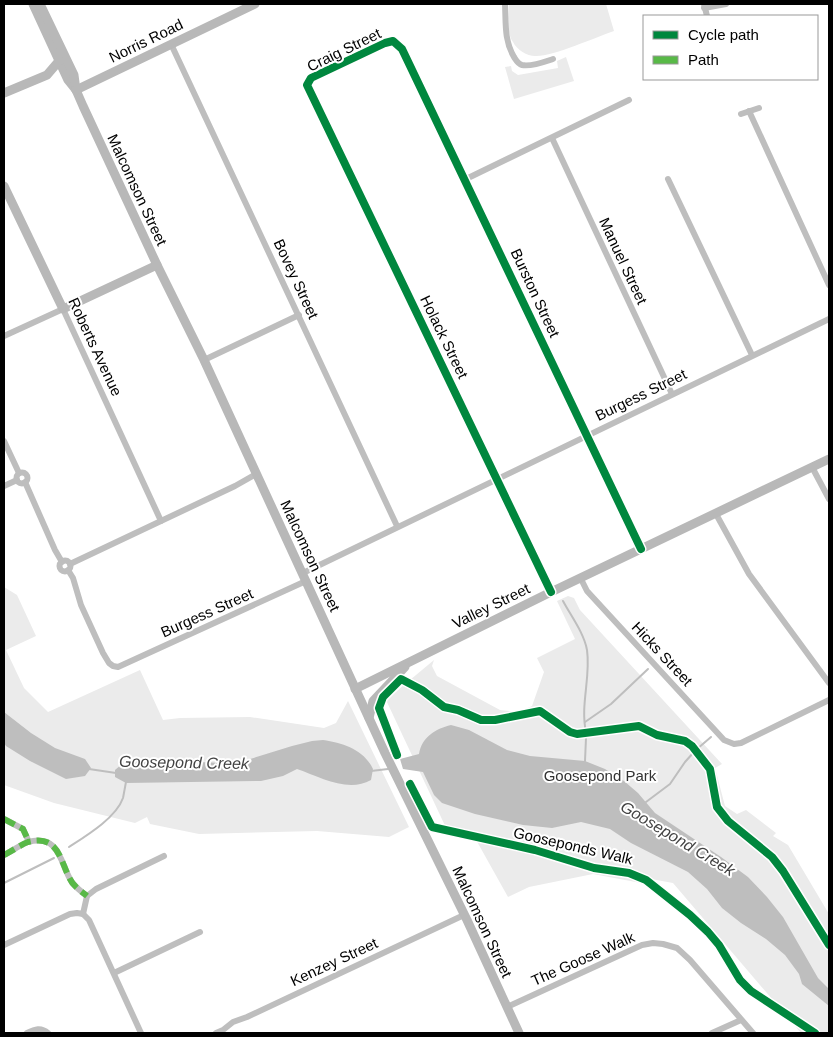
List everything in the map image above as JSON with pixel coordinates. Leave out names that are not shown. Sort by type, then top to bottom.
[{"type":"main road","name":"Malcomson Street","points":[[33,4],[68,80],[76,90],[157,265],[204,360],[355,689],[464,915],[518,1033]]},
{"type":"main road","name":"Malcomson Street","points":[[40,4],[74,75],[76,90]]},
{"type":"main road","name":"Norris Road","points":[[76,90],[255,4]]},
{"type":"main road","points":[[4,93],[47,75],[59,61]]},
{"type":"main road","name":"Roberts Avenue","points":[[4,186],[62,309]]},
{"type":"main road","points":[[62,309],[157,265]]},
{"type":"main road","name":"Valley Street","points":[[355,689],[551,592],[829,459]]},
{"type":"main road","points":[[369,719],[373,701],[410,661]]},
{"type":"street","points":[[505,4],[505,31],[510,50],[518,62],[521,65],[529,65],[553,59]]},
{"type":"street","points":[[702,5],[726,4]]},
{"type":"street","name":"Craig Street","points":[[311,94],[308,85],[311,78],[385,43],[393,41],[402,49]]},
{"type":"street","name":"Bovey Street","points":[[171,44],[397,526]]},
{"type":"street","name":"Burston Street","points":[[402,49],[466,179],[641,550]]},
{"type":"street","name":"Holack Street","points":[[311,94],[551,592]]},
{"type":"street","points":[[466,179],[629,100]]},
{"type":"street","points":[[741,114],[758,108]]},
{"type":"street","points":[[749,111],[829,285]]},
{"type":"street","name":"Manuel Street","points":[[552,138],[672,394]]},
{"type":"street","points":[[668,178],[752,355]]},
{"type":"street","points":[[4,336],[62,309]]},
{"type":"street","name":"Roberts Avenue","points":[[62,309],[161,521]]},
{"type":"street","points":[[204,360],[299,315]]},
{"type":"street","name":"Burgess Street","points":[[69,567],[81,605],[104,653],[112,666],[118,667],[304,577],[397,526],[829,319]]},
{"type":"street","points":[[4,441],[20,483],[26,482]]},
{"type":"street","points":[[812,468],[829,499]]},
{"type":"street","points":[[4,486],[18,477],[21,472],[26,474],[26,482],[62,562],[59,565],[63,571],[256,474]]},
{"type":"street","points":[[716,514],[749,574],[829,683]]},
{"type":"street","name":"Hicks Street","points":[[581,579],[587,591],[724,740],[729,743],[741,743],[829,700]]},
{"type":"street","points":[[4,819],[23,829],[29,842]]},
{"type":"street","points":[[4,855],[29,842],[37,841],[52,845],[62,857],[69,879],[87,896]]},
{"type":"street","points":[[83,914],[87,896],[106,884],[164,856]]},
{"type":"street","points":[[4,945],[70,914],[83,914],[89,920],[141,1033]]},
{"type":"street","name":"Kenzey Street","points":[[219,1033],[233,1022],[464,915]]},
{"type":"street","points":[[114,973],[200,932]]},
{"type":"street","name":"The Goose Walk","points":[[507,1008],[642,946],[653,943],[663,944],[677,948],[690,960],[753,1033]]},
{"type":"street","points":[[712,1033],[741,1020]]},
{"type":"street","points":[[27,1033],[35,1029],[42,1029],[48,1033]]},
{"type":"green space","points":[[509,4],[606,4],[614,31],[552,53],[535,56],[529,55],[517,48],[509,34]]},
{"type":"green space","points":[[566,57],[574,81],[514,99],[505,67],[511,66],[512,71],[518,75],[558,68],[557,61]]},
{"type":"green space","points":[[4,587],[17,595],[36,636],[6,650],[24,688],[48,712],[140,670],[163,720],[250,717],[324,728],[336,723],[348,701],[409,827],[389,837],[317,831],[199,834],[150,824],[147,817],[135,823],[54,803],[4,785]]},
{"type":"green space","name":"Goosepond Park","points":[[568,596],[574,598],[580,610],[722,764],[715,768],[725,806],[737,814],[746,810],[776,833],[773,836],[788,845],[829,914],[829,1033],[801,1033],[673,883],[635,876],[641,883],[593,874],[529,887],[508,897],[475,838],[448,832],[386,700],[434,660],[432,666],[437,676],[500,710],[519,712],[532,706],[544,672],[537,658],[575,639],[557,601]]},
{"type":"water","points":[[4,712],[31,733],[55,748],[85,759],[91,768],[85,776],[66,779],[30,761],[6,746],[4,743]]},
{"type":"water","points":[[451,725],[469,730],[507,750],[530,756],[585,761],[605,769],[624,781],[638,793],[655,813],[748,877],[767,897],[783,917],[818,978],[829,989],[829,1006],[802,984],[799,974],[785,955],[722,908],[707,889],[688,872],[631,843],[610,829],[581,822],[552,828],[523,825],[475,814],[442,803],[434,795],[423,772],[403,769],[400,759],[419,754],[426,738],[440,729]]},
{"type":"water","points":[[323,740],[346,745],[359,752],[373,769],[371,780],[362,784],[344,784],[297,769],[283,776],[261,781],[126,783],[115,777],[115,770],[128,759],[223,763],[247,760],[292,746]]},
{"type":"waterway","points":[[563,601],[580,631],[587,650],[588,670],[584,712],[586,732]]},
{"type":"waterway","points":[[585,722],[611,704],[648,669]]},
{"type":"waterway","points":[[697,749],[711,737]]},
{"type":"waterway","points":[[585,761],[586,738]]},
{"type":"waterway","points":[[646,802],[670,784],[694,752]]},
{"type":"waterway","name":"Goosepond Creek","points":[[89,769],[116,773]]},
{"type":"waterway","name":"Goosepond Creek","points":[[371,771],[388,769]]},
{"type":"waterway","points":[[69,847],[100,826],[114,813],[123,798],[126,782]]},
{"type":"waterway","points":[[4,883],[54,858]]},
{"type":"marked path","points":[[4,819],[23,829],[29,842]]},
{"type":"marked path","points":[[4,855],[28,842],[46,842],[57,851],[73,884],[87,896]]},
{"type":"cycle path","points":[[551,592],[307,85],[311,78],[385,43],[393,41],[402,49],[641,549]]},
{"type":"cycle path","points":[[397,755],[379,708],[383,697],[401,679],[422,690],[444,707],[458,710],[481,720],[495,720],[540,711],[570,732],[577,734],[639,726],[657,735],[685,741],[692,746],[710,769],[717,807],[728,821],[772,857],[783,871],[829,945]]},
{"type":"cycle path","name":"Gooseponds Walk","points":[[410,784],[432,827],[535,850],[594,868],[629,873],[646,880],[708,932],[719,945],[740,980],[751,991],[815,1033]]}]
